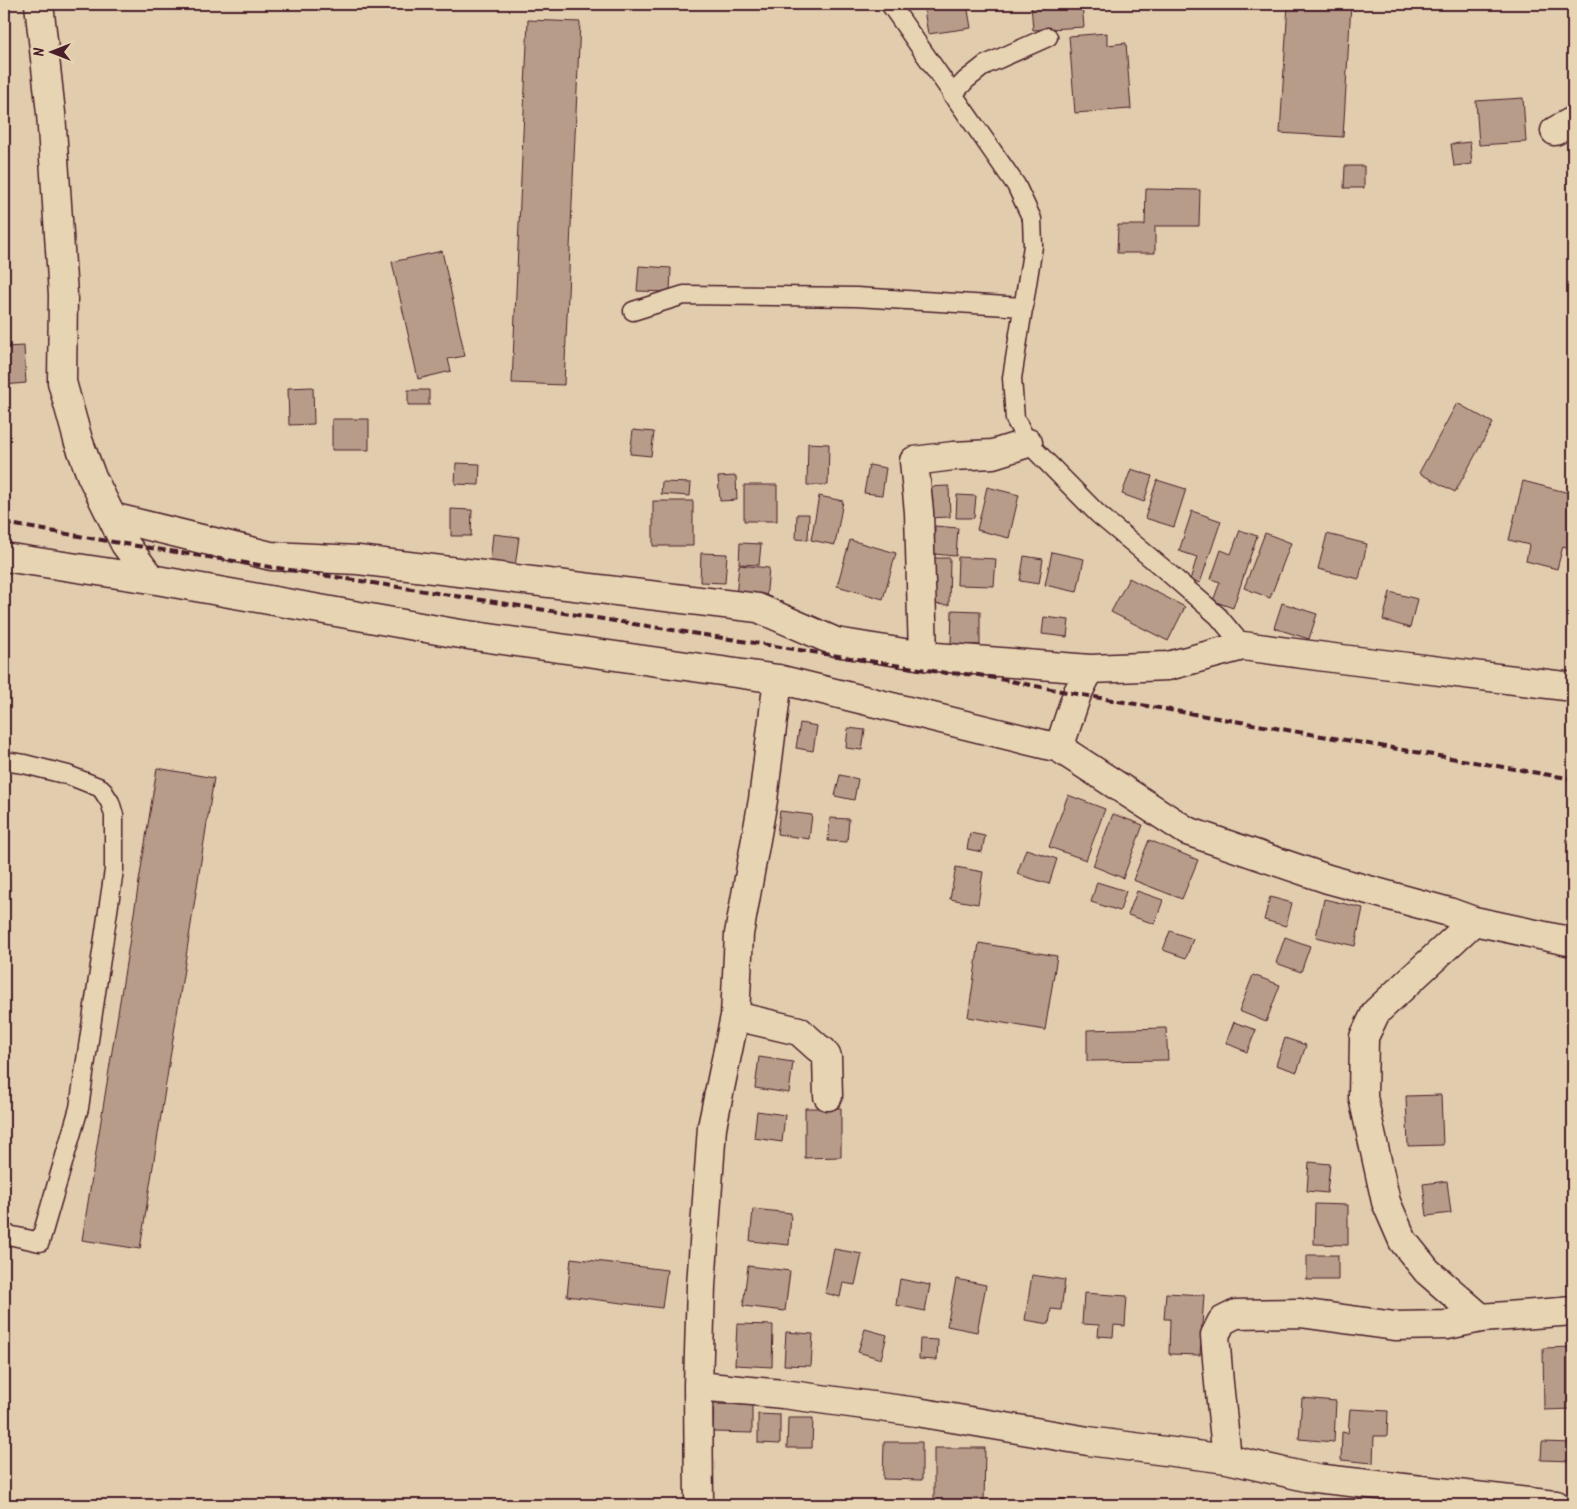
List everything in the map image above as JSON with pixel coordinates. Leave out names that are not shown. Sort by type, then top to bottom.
[{"type":"street","points":[[39,4],[51,113],[63,295],[62,382],[78,440],[91,474],[125,544],[152,579]]},
{"type":"street","points":[[924,656],[919,512],[914,460],[993,454],[1028,443]]},
{"type":"street","points":[[112,517],[271,556],[358,560],[758,608],[836,642],[924,656],[1090,669],[1168,666],[1243,646],[1573,687]]},
{"type":"street","points":[[4,558],[152,579],[454,633],[778,679],[1060,748],[1187,831],[1328,879],[1449,912],[1474,921],[1573,942]]},
{"type":"street","points":[[1060,748],[1077,694],[1090,669]]},
{"type":"street","points":[[699,1505],[698,1386],[701,1286],[712,1127],[735,1016],[739,934],[763,800],[778,679]]},
{"type":"street","points":[[1474,921],[1376,1012],[1364,1037],[1363,1097],[1386,1202],[1403,1240],[1427,1271],[1481,1318]]},
{"type":"street","points":[[735,1016],[799,1031],[824,1051],[827,1057],[828,1096]]},
{"type":"street","points":[[1227,1460],[1215,1335],[1222,1321],[1236,1314],[1300,1313],[1395,1326],[1446,1325],[1481,1318],[1573,1311]]},
{"type":"street","points":[[698,1386],[783,1394],[917,1412],[1088,1442],[1227,1460],[1306,1477],[1556,1505]]},
{"type":"lane","points":[[890,4],[1016,185],[1032,218],[1033,246],[1012,378],[1015,419],[1028,443],[1098,514],[1218,616],[1243,646]]},
{"type":"lane","points":[[952,95],[966,80],[985,65],[1048,37]]},
{"type":"lane","points":[[633,311],[684,295],[856,297],[1024,307]]},
{"type":"lane","points":[[4,760],[68,775],[101,788],[110,802],[114,815],[114,870],[80,1108],[40,1242],[4,1234]]},
{"type":"building","points":[[923,4],[967,4],[971,28],[928,34]]},
{"type":"building","points":[[1031,4],[1082,4],[1084,27],[1033,30]]},
{"type":"building","points":[[1288,4],[1351,4],[1343,137],[1280,133]]},
{"type":"building","points":[[528,20],[580,22],[564,385],[512,383]]},
{"type":"building","points":[[1107,33],[1107,45],[1126,43],[1131,109],[1075,113],[1069,36]]},
{"type":"building","points":[[1523,98],[1526,142],[1479,145],[1476,101]]},
{"type":"building","points":[[1470,142],[1472,164],[1454,166],[1451,144]]},
{"type":"building","points":[[1345,166],[1364,166],[1364,188],[1344,188]]},
{"type":"building","points":[[1146,189],[1200,190],[1199,226],[1155,226],[1155,253],[1117,253],[1118,225],[1145,225]]},
{"type":"building","points":[[442,251],[465,356],[448,359],[451,371],[418,379],[392,262]]},
{"type":"building","points":[[639,266],[671,268],[670,292],[637,291]]},
{"type":"building","points":[[24,346],[26,383],[4,385],[4,347]]},
{"type":"building","points":[[313,387],[314,424],[289,425],[288,388]]},
{"type":"building","points":[[408,390],[429,390],[429,405],[408,405]]},
{"type":"building","points":[[1457,403],[1493,423],[1455,492],[1419,473]]},
{"type":"building","points":[[332,419],[369,419],[369,450],[332,450]]},
{"type":"building","points":[[633,430],[654,432],[651,456],[630,454]]},
{"type":"building","points":[[808,443],[829,444],[828,485],[807,485]]},
{"type":"building","points":[[5,450],[5,481],[4,481]]},
{"type":"building","points":[[456,463],[480,464],[479,485],[455,484]]},
{"type":"building","points":[[869,465],[886,468],[882,495],[864,493]]},
{"type":"building","points":[[1131,469],[1152,476],[1144,502],[1122,494]]},
{"type":"building","points":[[736,476],[737,500],[720,501],[718,477]]},
{"type":"building","points":[[1157,480],[1186,489],[1174,527],[1145,518]]},
{"type":"building","points":[[1523,481],[1573,494],[1573,549],[1563,546],[1557,569],[1526,561],[1529,545],[1509,540]]},
{"type":"building","points":[[662,482],[691,483],[690,496],[661,494]]},
{"type":"building","points":[[744,485],[777,485],[777,521],[744,521]]},
{"type":"building","points":[[949,486],[950,517],[925,518],[924,487]]},
{"type":"building","points":[[987,487],[1019,495],[1009,538],[977,530]]},
{"type":"building","points":[[957,495],[976,496],[974,518],[956,518]]},
{"type":"building","points":[[819,496],[843,501],[835,545],[811,540]]},
{"type":"building","points":[[653,501],[693,501],[693,546],[653,546]]},
{"type":"building","points":[[451,509],[472,510],[471,536],[451,536]]},
{"type":"building","points":[[1192,511],[1221,521],[1200,583],[1190,580],[1197,557],[1179,551]]},
{"type":"building","points":[[797,514],[809,514],[808,540],[796,539]]},
{"type":"building","points":[[935,526],[958,528],[956,556],[934,554]]},
{"type":"building","points":[[1240,530],[1257,536],[1233,608],[1213,601],[1220,582],[1211,579],[1221,550],[1231,554]]},
{"type":"building","points":[[1265,533],[1291,543],[1270,598],[1244,588]]},
{"type":"building","points":[[493,534],[519,537],[515,567],[490,564]]},
{"type":"building","points":[[1327,534],[1367,544],[1359,579],[1318,569]]},
{"type":"building","points":[[850,540],[896,553],[883,599],[837,586]]},
{"type":"building","points":[[740,543],[761,544],[759,565],[739,564]]},
{"type":"building","points":[[1052,552],[1084,559],[1077,592],[1045,585]]},
{"type":"building","points":[[701,553],[727,554],[725,583],[700,582]]},
{"type":"building","points":[[1024,556],[1043,559],[1039,584],[1020,581]]},
{"type":"building","points":[[958,557],[996,559],[994,586],[957,585]]},
{"type":"building","points":[[928,558],[950,558],[949,605],[927,604]]},
{"type":"building","points":[[739,565],[769,568],[766,600],[736,597]]},
{"type":"building","points":[[1129,578],[1185,607],[1168,641],[1111,612]]},
{"type":"building","points":[[1390,592],[1417,599],[1410,628],[1383,620]]},
{"type":"building","points":[[1282,603],[1317,614],[1309,639],[1274,628]]},
{"type":"building","points":[[952,610],[980,611],[980,645],[951,644]]},
{"type":"building","points":[[1044,617],[1069,620],[1067,637],[1042,634]]},
{"type":"building","points":[[800,723],[817,726],[813,751],[796,748]]},
{"type":"building","points":[[848,728],[865,730],[862,750],[846,748]]},
{"type":"building","points":[[157,768],[214,778],[140,1249],[82,1240]]},
{"type":"building","points":[[840,775],[858,779],[854,800],[835,796]]},
{"type":"building","points":[[1068,795],[1105,809],[1086,860],[1049,847]]},
{"type":"building","points":[[780,811],[812,815],[809,839],[777,834]]},
{"type":"building","points":[[1113,814],[1143,825],[1123,878],[1093,866]]},
{"type":"building","points":[[830,818],[849,819],[847,842],[828,841]]},
{"type":"building","points":[[970,833],[985,836],[982,852],[967,849]]},
{"type":"building","points":[[1149,840],[1198,860],[1182,899],[1133,880]]},
{"type":"building","points":[[1026,849],[1057,859],[1049,884],[1017,874]]},
{"type":"building","points":[[956,867],[983,872],[978,904],[950,899]]},
{"type":"building","points":[[1097,882],[1126,891],[1120,911],[1091,902]]},
{"type":"building","points":[[1137,891],[1163,900],[1155,924],[1128,915]]},
{"type":"building","points":[[1270,897],[1292,903],[1286,926],[1264,920]]},
{"type":"building","points":[[1324,899],[1363,908],[1355,946],[1316,937]]},
{"type":"building","points":[[1170,931],[1193,939],[1186,958],[1163,950]]},
{"type":"building","points":[[1285,937],[1310,946],[1301,972],[1276,963]]},
{"type":"building","points":[[979,943],[1057,956],[1045,1030],[968,1017]]},
{"type":"building","points":[[1253,975],[1280,985],[1266,1022],[1239,1011]]},
{"type":"building","points":[[1234,1022],[1256,1030],[1247,1052],[1226,1043]]},
{"type":"building","points":[[1166,1028],[1168,1060],[1087,1061],[1087,1030]]},
{"type":"building","points":[[1285,1038],[1306,1045],[1297,1072],[1276,1065]]},
{"type":"building","points":[[759,1057],[793,1062],[789,1093],[755,1088]]},
{"type":"building","points":[[1441,1095],[1443,1145],[1408,1146],[1406,1096]]},
{"type":"building","points":[[805,1108],[841,1108],[841,1157],[805,1158]]},
{"type":"building","points":[[757,1111],[785,1115],[782,1142],[754,1138]]},
{"type":"building","points":[[1309,1162],[1330,1164],[1327,1193],[1307,1191]]},
{"type":"building","points":[[1447,1181],[1451,1213],[1427,1216],[1423,1184]]},
{"type":"building","points":[[1315,1204],[1348,1205],[1348,1245],[1314,1244]]},
{"type":"building","points":[[753,1209],[791,1213],[789,1245],[750,1241]]},
{"type":"building","points":[[834,1249],[862,1254],[855,1285],[843,1283],[840,1297],[825,1293]]},
{"type":"building","points":[[1307,1255],[1338,1255],[1338,1280],[1307,1280]]},
{"type":"building","points":[[571,1258],[667,1270],[662,1308],[567,1296]]},
{"type":"building","points":[[748,1266],[790,1271],[785,1311],[743,1306]]},
{"type":"building","points":[[1032,1275],[1065,1280],[1061,1310],[1051,1309],[1049,1324],[1025,1320]]},
{"type":"building","points":[[900,1279],[930,1285],[925,1311],[896,1305]]},
{"type":"building","points":[[956,1279],[986,1285],[977,1332],[947,1326]]},
{"type":"building","points":[[1084,1293],[1127,1296],[1125,1326],[1114,1325],[1113,1337],[1098,1336],[1099,1325],[1082,1324]]},
{"type":"building","points":[[1166,1293],[1204,1295],[1200,1355],[1169,1354],[1170,1319],[1164,1319]]},
{"type":"building","points":[[737,1324],[773,1325],[772,1367],[735,1365]]},
{"type":"building","points":[[865,1329],[887,1335],[881,1359],[858,1352]]},
{"type":"building","points":[[786,1332],[813,1334],[811,1366],[784,1365]]},
{"type":"building","points":[[920,1339],[938,1340],[937,1360],[919,1359]]},
{"type":"building","points":[[1573,1347],[1573,1409],[1544,1410],[1543,1348]]},
{"type":"building","points":[[1302,1398],[1336,1401],[1334,1442],[1299,1439]]},
{"type":"building","points":[[714,1404],[752,1405],[752,1433],[713,1432]]},
{"type":"building","points":[[1350,1409],[1388,1411],[1387,1436],[1374,1436],[1373,1463],[1341,1460],[1342,1432],[1348,1433]]},
{"type":"building","points":[[758,1414],[780,1415],[780,1444],[758,1443]]},
{"type":"building","points":[[788,1418],[813,1418],[812,1448],[787,1448]]},
{"type":"building","points":[[884,1442],[922,1442],[922,1480],[883,1479]]},
{"type":"building","points":[[1542,1442],[1573,1443],[1573,1461],[1541,1460]]},
{"type":"building","points":[[934,1448],[985,1448],[984,1505],[934,1505]]},
{"type":"building","points":[[1027,1499],[1065,1499],[1066,1505],[1027,1505]]},
{"type":"railway","points":[[4,523],[125,544],[946,673],[979,675],[1077,694],[1573,779]]}]
